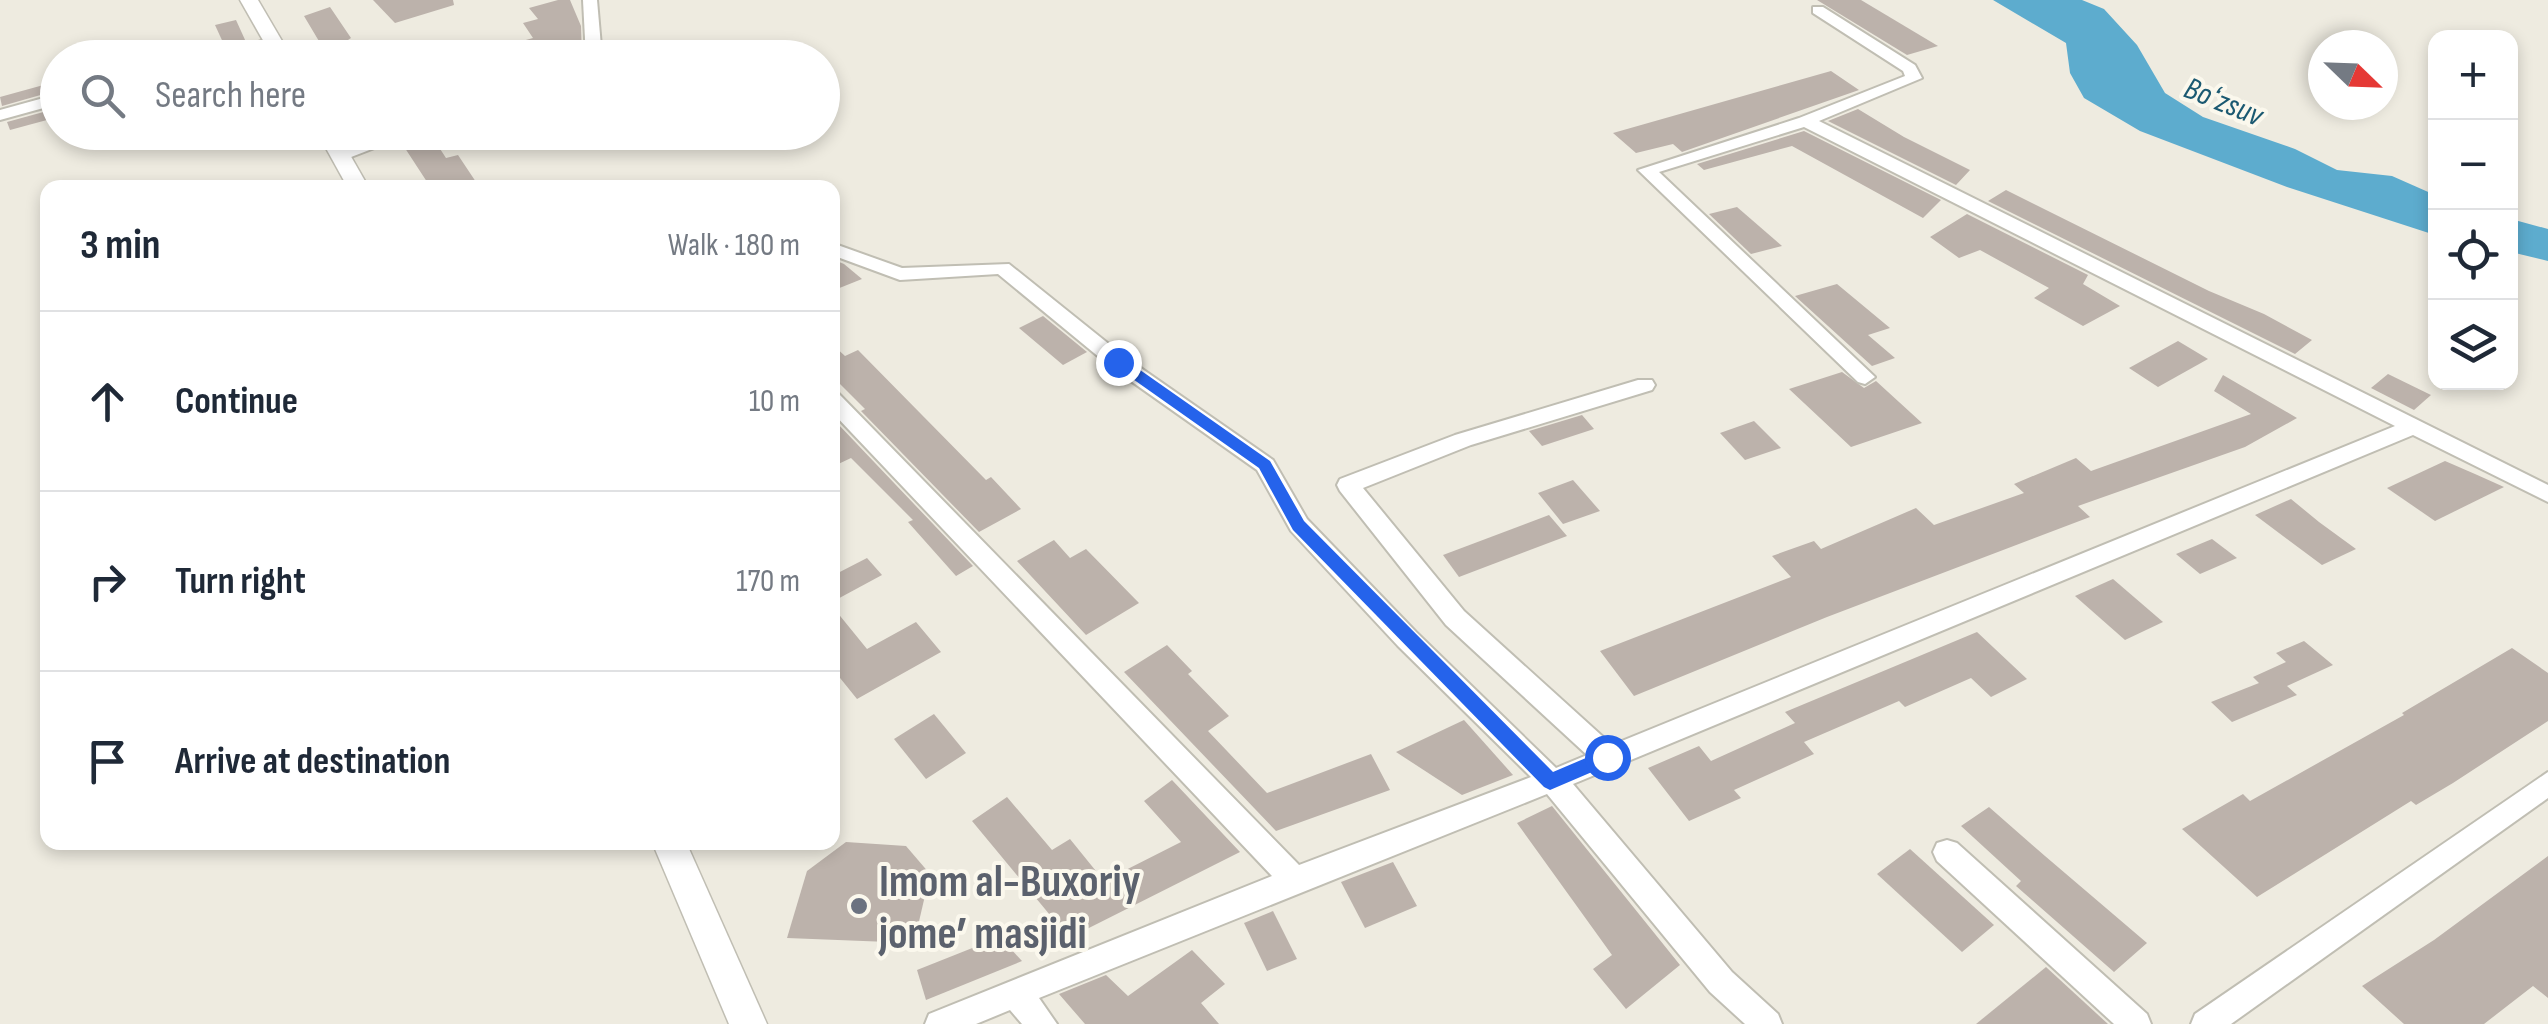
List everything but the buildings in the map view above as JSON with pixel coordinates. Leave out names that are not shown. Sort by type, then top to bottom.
[{"type":"street","points":[[250,0],[273,40]]},
{"type":"street","points":[[590,0],[593,40]]},
{"type":"street","points":[[1818,10],[1909,68],[1914,78],[1805,121],[1647,170],[1865,377]]},
{"type":"street","points":[[0,115],[40,105]]},
{"type":"street","points":[[1805,121],[2548,494]]},
{"type":"street","points":[[337,150],[354,180]]},
{"type":"street","points":[[340,155],[355,150]]},
{"type":"street","points":[[840,251],[900,274],[1002,268],[1118,362],[1265,465],[1298,526],[1576,771]]},
{"type":"street","points":[[1644,385],[1462,440],[1348,485],[1576,771],[1572,800],[1721,982],[1767,1024]]},
{"type":"street","points":[[840,407],[1294,880]]},
{"type":"street","points":[[940,1024],[1576,771],[2411,428]]},
{"type":"street","points":[[2206,1024],[2548,784]]},
{"type":"street","points":[[672,850],[748,1024]]},
{"type":"street","points":[[1948,852],[2136,1024]]},
{"type":"street","points":[[1015,994],[1042,1024]]},
{"type":"water","points":[[1993,0],[2082,0],[2104,9],[2137,45],[2165,93],[2203,117],[2295,149],[2337,170],[2392,176],[2428,192],[2428,233],[2287,187],[2140,131],[2084,98],[2070,73],[2066,43]]},
{"type":"water","points":[[2518,221],[2548,229],[2548,261],[2518,254]]},
{"type":"place","name":"Imom al-Buxoriy jome’ masjidi","points":[[859,906]]},
{"type":"route","points":[[1118,362],[1265,465],[1298,526],[1550,782],[1607,757]]},
{"type":"water label","name":"Boʻzsuv","points":[[2224,101]]}]
